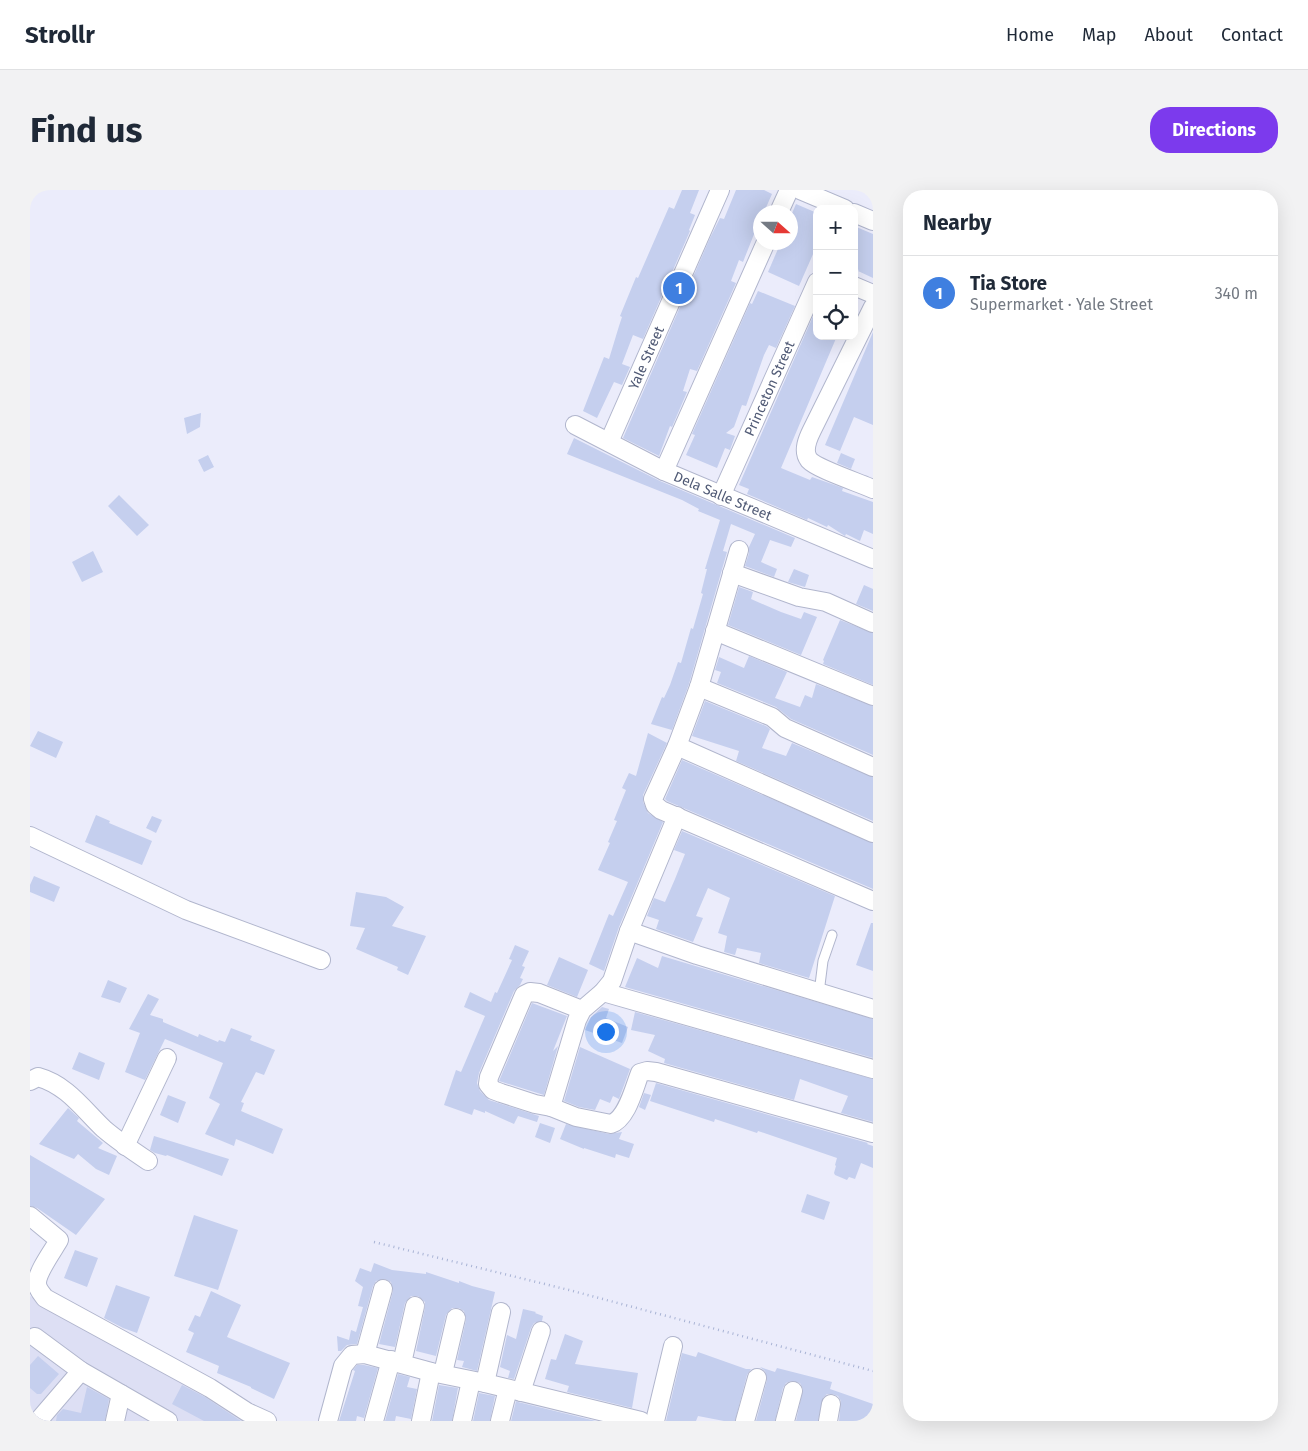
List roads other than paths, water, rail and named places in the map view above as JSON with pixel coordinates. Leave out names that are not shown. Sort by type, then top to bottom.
[{"type":"street","name":"Yale Street","points":[[609,442],[720,190]]},
{"type":"street","points":[[782,205],[789,190]]},
{"type":"street","points":[[800,190],[836,205]]},
{"type":"street","points":[[858,214],[873,220]]},
{"type":"street","points":[[664,471],[762,250]]},
{"type":"street","points":[[858,288],[873,294]]},
{"type":"street","name":"Princeton Street","points":[[721,496],[813,291]]},
{"type":"street","points":[[873,307],[812,430],[807,441],[806,452],[809,460],[818,466],[873,489]]},
{"type":"street","name":"Dela Salle Street","points":[[575,425],[664,471],[873,559]]},
{"type":"street","points":[[739,550],[699,687],[677,746],[653,800],[655,806],[873,901]]},
{"type":"street","points":[[732,573],[799,597],[826,602],[873,622]]},
{"type":"street","points":[[715,631],[873,696]]},
{"type":"street","points":[[699,687],[772,717],[785,728],[873,767]]},
{"type":"street","points":[[677,746],[873,832]]},
{"type":"street","points":[[551,1107],[582,1010],[603,992],[612,981],[629,931],[677,816]]},
{"type":"street","points":[[30,836],[186,910],[321,960]]},
{"type":"street","points":[[629,931],[697,955],[873,1009]]},
{"type":"street","points":[[582,1010],[539,993],[530,992],[524,995],[490,1077],[488,1084],[493,1090],[535,1104],[551,1107],[576,1117],[612,1124],[617,1122],[627,1106],[640,1073],[647,1071],[656,1072],[873,1133]]},
{"type":"street","points":[[603,992],[873,1069]]},
{"type":"street","points":[[125,1146],[167,1058]]},
{"type":"street","points":[[30,1081],[38,1077],[49,1080],[63,1088],[103,1128],[125,1146],[148,1161]]},
{"type":"street","points":[[30,1216],[60,1240],[39,1275],[37,1284],[45,1298],[267,1421]]},
{"type":"street","points":[[364,1354],[384,1289]]},
{"type":"street","points":[[374,1421],[397,1362],[415,1306]]},
{"type":"street","points":[[462,1421],[478,1382],[500,1312]]},
{"type":"street","points":[[420,1421],[456,1318]]},
{"type":"street","points":[[500,1421],[541,1331]]},
{"type":"street","points":[[35,1337],[81,1371],[168,1421]]},
{"type":"street","points":[[655,1421],[673,1346]]},
{"type":"street","points":[[328,1421],[343,1366],[352,1355],[364,1354],[515,1390],[589,1415],[637,1421]]},
{"type":"street","points":[[38,1421],[81,1371]]},
{"type":"street","points":[[745,1421],[757,1378]]},
{"type":"street","points":[[785,1421],[793,1391]]},
{"type":"street","points":[[115,1421],[121,1394]]},
{"type":"lane","points":[[819,993],[824,961],[832,935]]},
{"type":"place","name":"Tia Store","points":[[679,288]]}]
